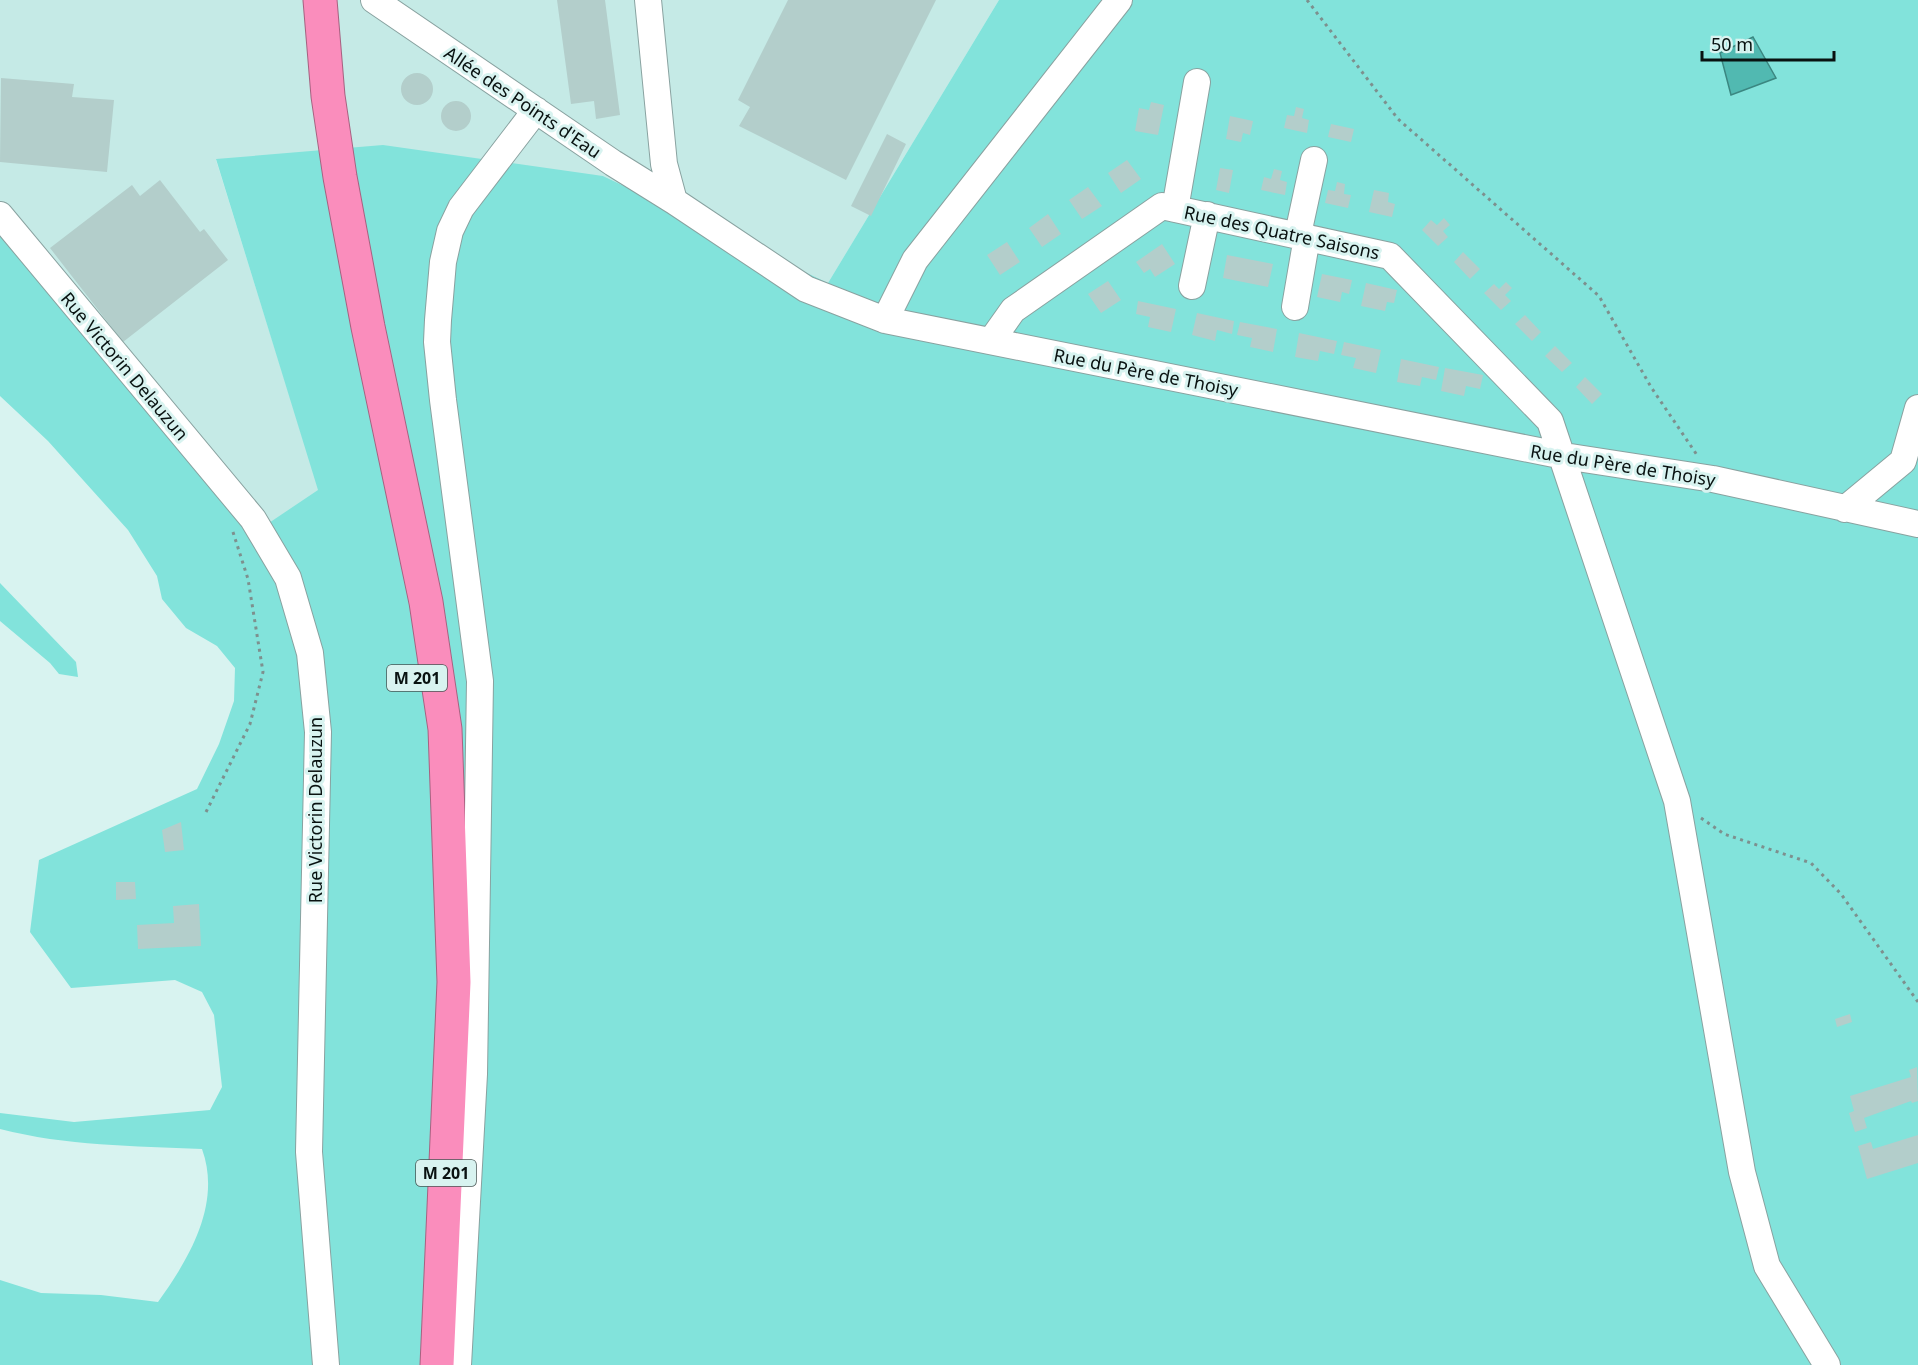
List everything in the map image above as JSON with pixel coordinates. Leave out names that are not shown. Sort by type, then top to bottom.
[{"type":"highway","name":"M 201","points":[[302,0],[305,61],[325,197],[405,601],[432,797],[436,862],[435,984],[422,1365]]},
{"type":"highway","name":"M 201","points":[[321,0],[328,96],[340,177],[368,327],[426,603],[445,729],[454,982],[437,1365]]},
{"type":"street","name":"Allée des Points d'Eau","points":[[374,0],[674,201]]},
{"type":"street","points":[[648,0],[664,164],[674,201]]},
{"type":"street","points":[[885,320],[915,260],[1119,0]]},
{"type":"street","points":[[1175,209],[1197,82]]},
{"type":"street","points":[[458,1365],[474,1074],[480,681],[443,400],[437,342],[438,320],[443,262],[450,231],[461,208],[536,110]]},
{"type":"street","points":[[1294,307],[1314,160]]},
{"type":"street","name":"Rue du Père de Thoisy","points":[[674,201],[806,289],[885,320],[1564,456],[1713,479],[1918,524]]},
{"type":"street","name":"Rue des Quatre Saisons","points":[[991,341],[1013,310],[1162,207],[1208,215],[1390,256],[1550,421],[1564,456],[1677,801],[1742,1172],[1767,1266],[1827,1365]]},
{"type":"street","name":"Rue Victorin Delauzun","points":[[0,215],[253,519],[288,578],[310,653],[318,732],[309,1152],[326,1365]]},
{"type":"street","points":[[1192,286],[1208,215]]},
{"type":"street","points":[[1845,509],[1903,461],[1918,408]]},
{"type":"path","points":[[1307,0],[1398,119],[1599,296],[1651,387],[1713,479]]},
{"type":"path","points":[[206,812],[250,724],[263,672],[248,579],[231,526]]},
{"type":"path","points":[[1677,801],[1724,834],[1811,863],[1841,894],[1918,1002]]},
{"type":"shaded area","points":[[0,0],[999,0],[828,283],[603,176],[216,160],[319,491],[251,535],[0,233]]},
{"type":"shaded area","points":[[999,0],[1918,0],[1918,1365],[0,1365],[0,1280],[41,1293],[101,1295],[158,1302],[181,1268],[199,1230],[208,1190],[207,1170],[202,1149],[100,1144],[25,1135],[0,1129],[0,1113],[74,1122],[210,1110],[222,1087],[214,1015],[202,992],[175,980],[71,988],[30,932],[39,860],[197,789],[219,744],[234,701],[235,668],[217,646],[186,628],[162,599],[157,576],[128,530],[48,441],[0,396],[0,233],[251,535],[318,490],[216,159],[383,145],[603,176],[828,283]]},
{"type":"shaded area","points":[[1753,37],[1776,78],[1731,95],[1720,53]]},
{"type":"shaded area","points":[[0,583],[76,662],[78,677],[59,674],[50,663],[0,621]]},
{"type":"building","points":[[557,0],[605,0],[620,115],[596,119],[594,101],[571,104]]},
{"type":"building","points":[[788,0],[936,0],[846,180],[739,126],[750,107],[738,100]]},
{"type":"building","points":[[417,73],[428,78],[433,89],[428,100],[417,105],[406,100],[401,89],[406,78]]},
{"type":"building","points":[[1,78],[74,84],[72,97],[114,100],[107,172],[0,162]]},
{"type":"building","points":[[456,101],[467,105],[471,116],[467,127],[456,131],[445,127],[441,116],[445,105]]},
{"type":"building","points":[[1151,102],[1164,105],[1158,135],[1135,131],[1139,108],[1149,110]]},
{"type":"building","points":[[1296,107],[1304,109],[1302,118],[1309,120],[1307,133],[1284,128],[1287,115],[1294,116]]},
{"type":"building","points":[[1230,116],[1253,121],[1250,135],[1243,133],[1241,142],[1226,139]]},
{"type":"building","points":[[1331,124],[1354,129],[1351,142],[1328,137]]},
{"type":"building","points":[[887,134],[906,144],[871,216],[851,206]]},
{"type":"building","points":[[1127,160],[1141,179],[1121,193],[1108,173]]},
{"type":"building","points":[[1220,168],[1233,170],[1229,193],[1216,190]]},
{"type":"building","points":[[1274,169],[1282,171],[1280,180],[1287,182],[1285,195],[1261,190],[1264,177],[1271,179]]},
{"type":"building","points":[[160,180],[200,232],[204,229],[228,260],[123,342],[50,248],[132,185],[140,196]]},
{"type":"building","points":[[1337,182],[1345,184],[1344,194],[1351,195],[1348,208],[1325,203],[1328,190],[1335,191]]},
{"type":"building","points":[[1088,187],[1102,206],[1082,219],[1069,200]]},
{"type":"building","points":[[1374,190],[1389,193],[1388,202],[1395,204],[1392,217],[1369,212]]},
{"type":"building","points":[[1048,214],[1061,234],[1042,247],[1029,228]]},
{"type":"building","points":[[1444,218],[1450,225],[1443,231],[1448,237],[1438,246],[1422,230],[1431,220],[1437,225]]},
{"type":"building","points":[[1007,242],[1020,262],[1000,275],[987,255]]},
{"type":"building","points":[[1162,244],[1175,264],[1155,277],[1150,269],[1144,273],[1136,262]]},
{"type":"building","points":[[1463,252],[1480,269],[1470,279],[1454,262]]},
{"type":"building","points":[[1227,255],[1273,264],[1268,287],[1223,278]]},
{"type":"building","points":[[1322,274],[1352,280],[1349,294],[1342,292],[1340,302],[1317,297]]},
{"type":"building","points":[[1108,281],[1121,300],[1101,313],[1088,294]]},
{"type":"building","points":[[1506,282],[1512,288],[1505,295],[1511,301],[1501,310],[1484,293],[1494,284],[1499,289]]},
{"type":"building","points":[[1366,283],[1397,290],[1394,303],[1387,302],[1385,311],[1361,306]]},
{"type":"building","points":[[1138,301],[1176,309],[1171,332],[1148,327],[1150,317],[1136,314]]},
{"type":"building","points":[[1197,313],[1234,321],[1232,334],[1217,330],[1215,341],[1192,335]]},
{"type":"building","points":[[1525,315],[1541,332],[1532,341],[1515,324]]},
{"type":"building","points":[[1240,322],[1277,329],[1273,352],[1250,347],[1252,338],[1237,335]]},
{"type":"building","points":[[1299,333],[1337,341],[1334,354],[1320,351],[1318,361],[1295,357]]},
{"type":"building","points":[[1344,342],[1381,350],[1376,373],[1353,368],[1356,358],[1341,355]]},
{"type":"building","points":[[1555,346],[1572,363],[1562,372],[1545,356]]},
{"type":"building","points":[[1401,359],[1439,367],[1436,380],[1422,377],[1420,386],[1397,382]]},
{"type":"building","points":[[1445,368],[1483,375],[1480,389],[1466,386],[1464,396],[1441,391]]},
{"type":"building","points":[[1585,377],[1602,394],[1592,404],[1576,387]]},
{"type":"building","points":[[181,822],[184,850],[165,852],[162,830]]},
{"type":"building","points":[[116,882],[135,882],[136,899],[116,900]]},
{"type":"building","points":[[199,904],[201,946],[138,949],[137,925],[174,923],[173,906]]},
{"type":"building","points":[[1850,1014],[1852,1022],[1837,1027],[1835,1019]]},
{"type":"building","points":[[1917,1067],[1918,1101],[1912,1103],[1911,1101],[1864,1118],[1867,1128],[1855,1132],[1849,1113],[1854,1111],[1850,1096],[1911,1077],[1909,1070]]},
{"type":"building","points":[[1918,1135],[1918,1163],[1867,1179],[1858,1146],[1871,1142],[1873,1149]]}]
